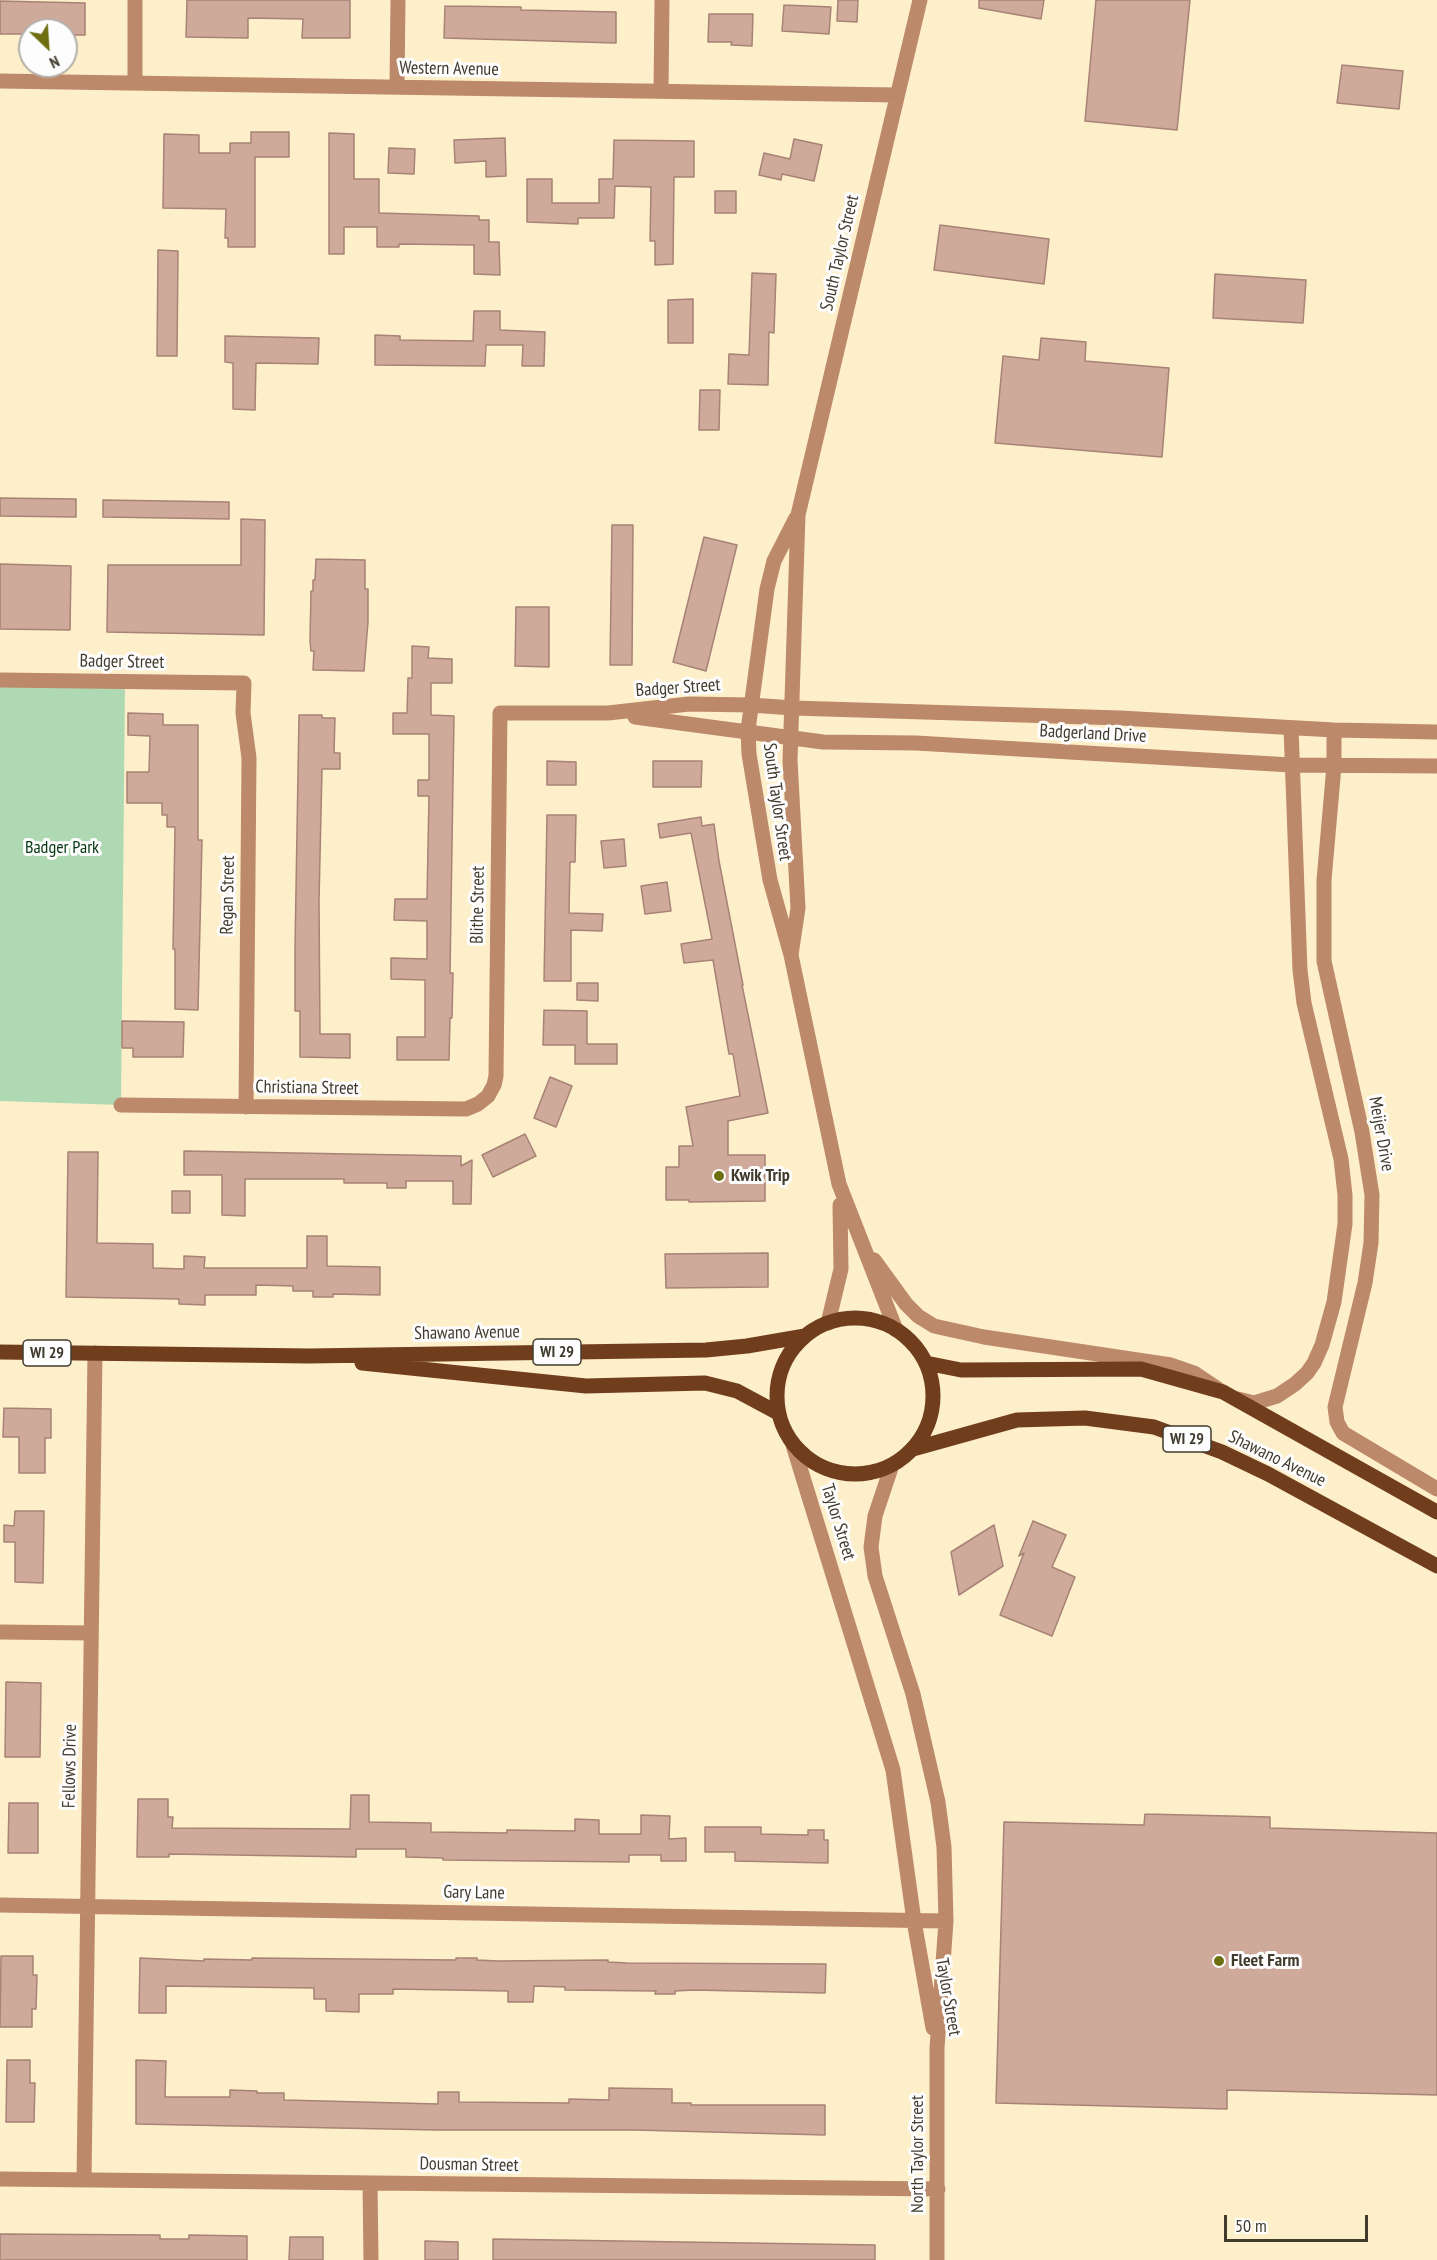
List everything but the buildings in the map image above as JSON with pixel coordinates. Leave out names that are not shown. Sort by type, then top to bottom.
[{"type":"main road","name":"WI 29","points":[[851,1318],[874,1321],[896,1330],[913,1344],[926,1363],[932,1385],[932,1408],[926,1430],[913,1449],[892,1466],[866,1474],[839,1473],[814,1463],[793,1445],[783,1430],[778,1413],[776,1391],[781,1371],[790,1352],[805,1336],[828,1323],[851,1318]]},
{"type":"main road","name":"Shawano Avenue","points":[[0,1352],[309,1356],[706,1350],[805,1336]]},
{"type":"main road","name":"Shawano Avenue","points":[[309,1356],[586,1386],[705,1383],[737,1391],[778,1413]]},
{"type":"main road","name":"Shawano Avenue","points":[[926,1363],[961,1370],[1141,1369],[1229,1396],[1437,1512]]},
{"type":"main road","name":"Shawano Avenue","points":[[913,1449],[1017,1420],[1085,1418],[1154,1427],[1222,1452],[1268,1474],[1437,1566]]},
{"type":"street","points":[[135,0],[135,83]]},
{"type":"street","points":[[397,87],[398,0]]},
{"type":"street","points":[[661,92],[662,0]]},
{"type":"street","name":"South Taylor Street","points":[[790,955],[798,908],[790,760],[798,515],[920,0]]},
{"type":"street","name":"Western Avenue","points":[[0,81],[897,95]]},
{"type":"street","name":"South Taylor Street","points":[[798,515],[774,561],[766,600],[748,730],[749,754],[770,880],[790,955],[838,1184],[842,1224],[841,1269],[828,1323]]},
{"type":"street","name":"Badger Street","points":[[0,680],[244,683]]},
{"type":"street","name":"Regan Street","points":[[244,683],[243,713],[249,758],[246,1107]]},
{"type":"street","name":"Badger Street","points":[[500,713],[608,713],[690,704],[751,705]]},
{"type":"street","name":"Badgerland Drive","points":[[751,705],[1098,717],[1334,730],[1437,732]]},
{"type":"street","name":"Blithe Street","points":[[488,1096],[494,1085],[495,1076],[500,713]]},
{"type":"street","name":"Badger Street","points":[[608,713],[748,730]]},
{"type":"street","points":[[857,1235],[906,1304],[918,1316],[934,1326],[984,1337],[1171,1365],[1194,1373],[1229,1396],[1254,1403],[1277,1396],[1307,1373],[1322,1345],[1334,1302],[1345,1224],[1345,1196],[1341,1159],[1304,1004],[1300,970],[1291,728]]},
{"type":"street","name":"Badgerland Drive","points":[[748,730],[823,742],[916,743],[1291,765],[1437,766]]},
{"type":"street","name":"Meijer Drive","points":[[1334,730],[1334,766],[1324,880],[1324,962],[1362,1132],[1372,1195],[1371,1243],[1365,1283],[1335,1407],[1337,1422],[1343,1433],[1437,1489]]},
{"type":"street","name":"Christiana Street","points":[[121,1105],[466,1109],[478,1104],[488,1096]]},
{"type":"street","name":"South Taylor Street","points":[[838,1184],[896,1330]]},
{"type":"street","name":"Fellows Drive","points":[[84,2180],[95,1353]]},
{"type":"street","name":"Taylor Street","points":[[793,1445],[893,1770],[914,1921],[937,2048]]},
{"type":"street","name":"Taylor Street","points":[[892,1466],[875,1516],[871,1547],[875,1576],[914,1694],[938,1802],[944,1847],[946,1921],[937,2048]]},
{"type":"street","points":[[0,1632],[91,1633]]},
{"type":"street","name":"Gary Lane","points":[[0,1905],[946,1921]]},
{"type":"street","name":"North Taylor Street","points":[[937,2048],[937,2260]]},
{"type":"street","name":"Dousman Street","points":[[0,2179],[938,2189]]},
{"type":"street","points":[[370,2183],[371,2260]]},
{"type":"green space","name":"Badger Park","points":[[0,680],[125,681],[121,1105],[0,1101]]},
{"type":"place","name":"Kwik Trip","points":[[719,1176]]},
{"type":"place","name":"Fleet Farm","points":[[1219,1961]]}]
